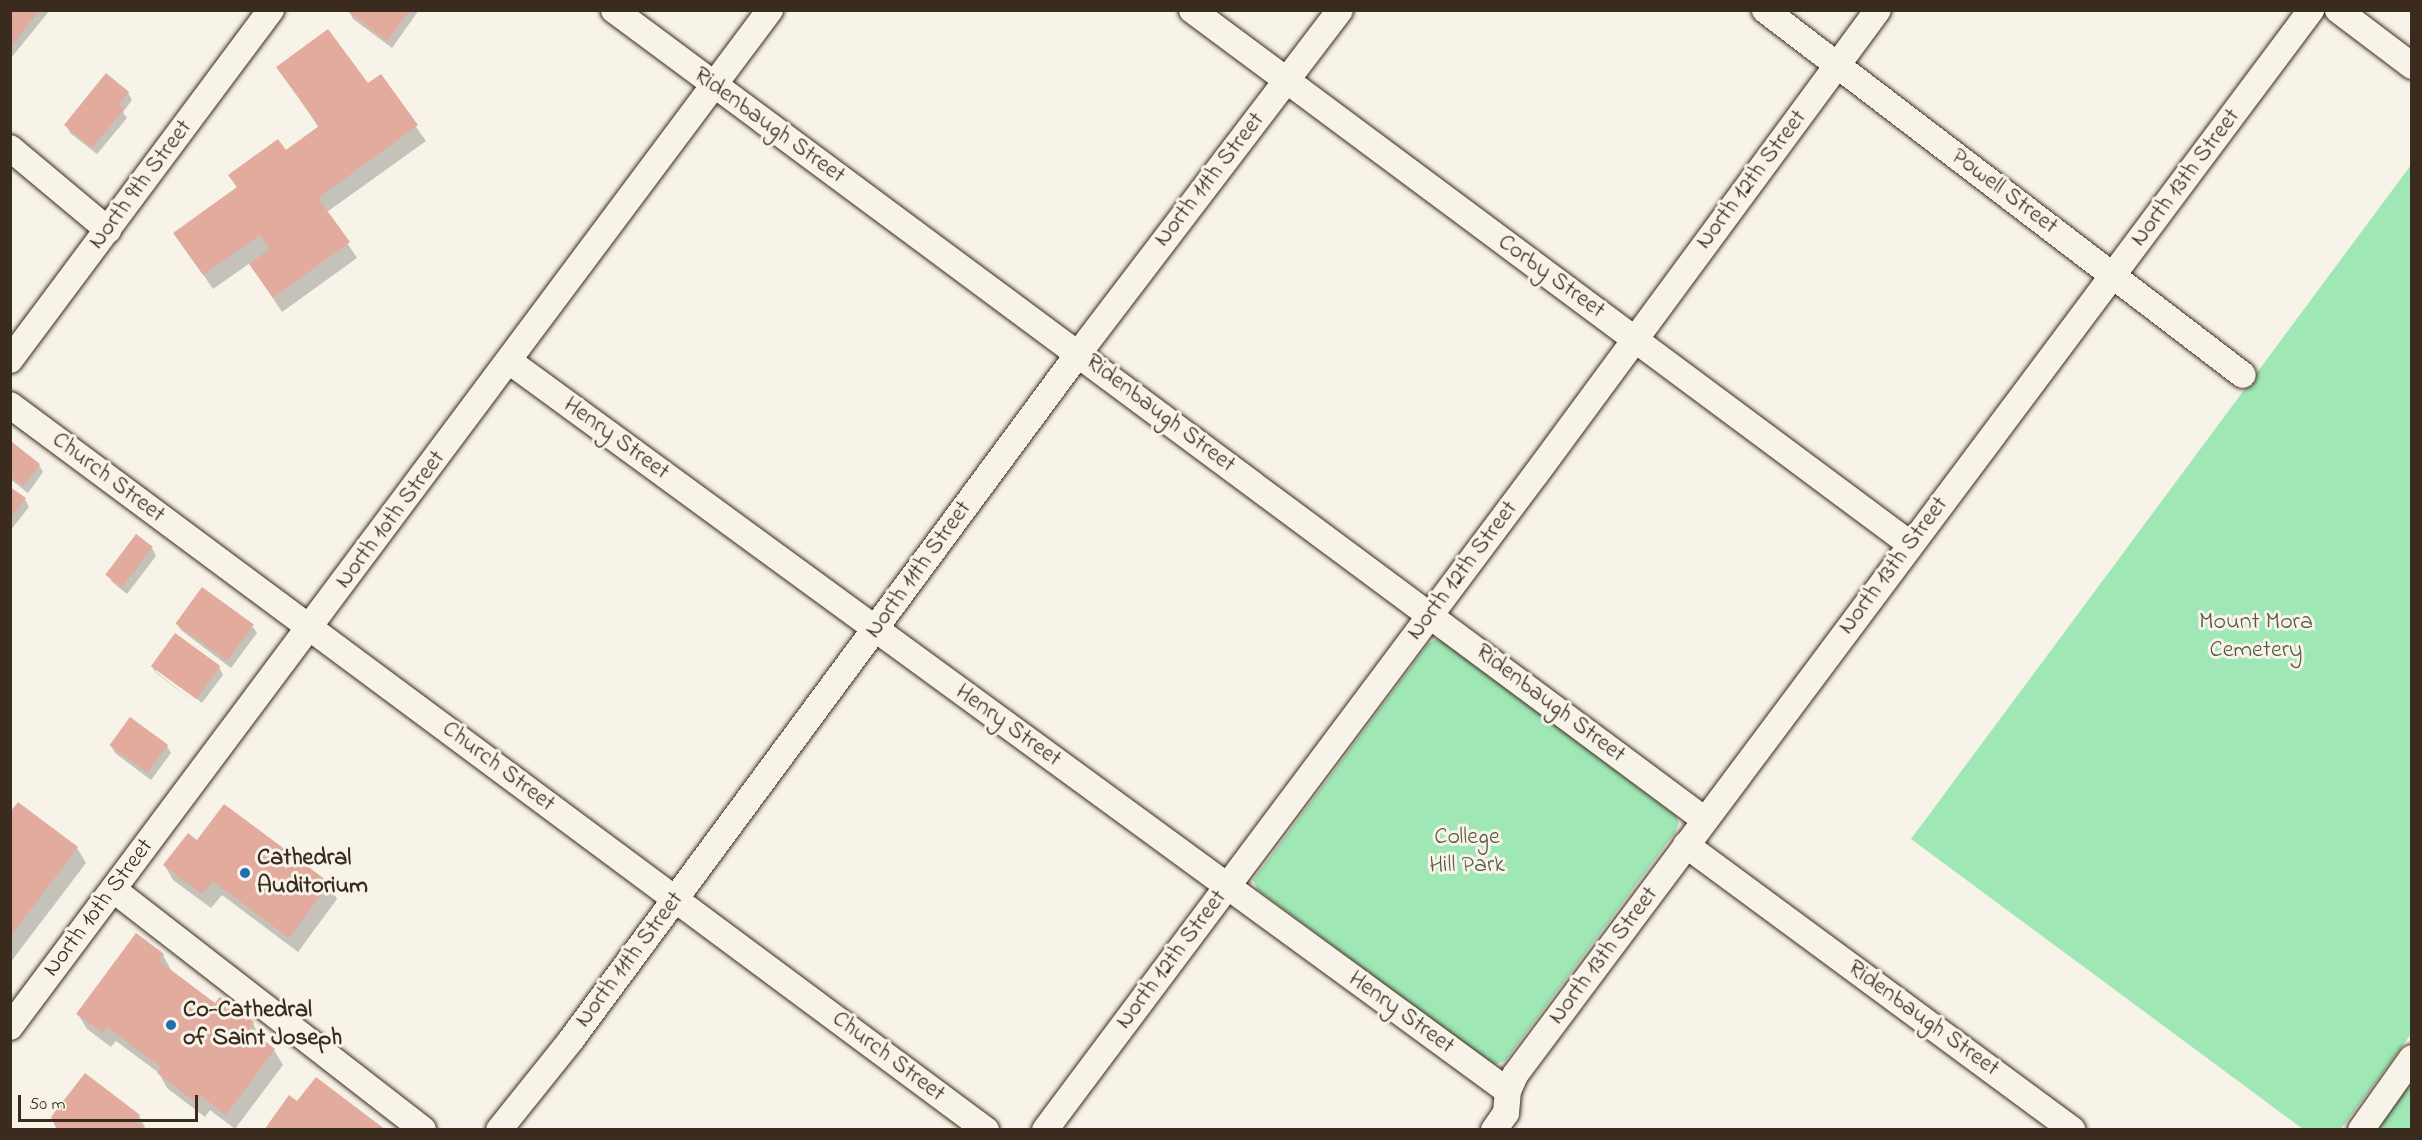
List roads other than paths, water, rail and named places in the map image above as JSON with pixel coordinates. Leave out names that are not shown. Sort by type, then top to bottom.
[{"type":"street","name":"North 9th Street","points":[[10,360],[271,10]]},
{"type":"street","name":"Ridenbaugh Street","points":[[614,10],[1430,614],[1704,820]]},
{"type":"street","name":"North 10th Street","points":[[10,1027],[311,628],[770,10]]},
{"type":"street","name":"Corby Street","points":[[1192,10],[1910,544]]},
{"type":"street","name":"North 11th Street","points":[[499,1130],[571,1040],[1078,354],[1340,10]]},
{"type":"street","name":"Powell Street","points":[[1765,10],[2243,375]]},
{"type":"street","name":"North 12th Street","points":[[1045,1130],[1878,10]]},
{"type":"street","name":"North 13th Street","points":[[1494,1130],[1506,1113],[1508,1091],[1515,1075],[2311,10]]},
{"type":"street","points":[[2338,10],[2412,66]]},
{"type":"street","points":[[10,148],[108,230]]},
{"type":"street","name":"Henry Street","points":[[509,361],[1508,1091]]},
{"type":"street","name":"Church Street","points":[[10,405],[986,1130]]},
{"type":"street","name":"Ridenbaugh Street","points":[[1686,845],[2072,1130]]},
{"type":"street","points":[[114,890],[423,1130]]},
{"type":"street","points":[[2361,1130],[2412,1058]]},
{"type":"place","name":"Cathedral Auditorium","points":[[245,873]]},
{"type":"place","name":"Co-Cathedral of Saint Joseph","points":[[171,1025]]},
{"type":"park label","name":"Mount Mora Cemetery","points":[[2256,637]]},
{"type":"park label","name":"College Hill Park","points":[[1467,852]]}]
